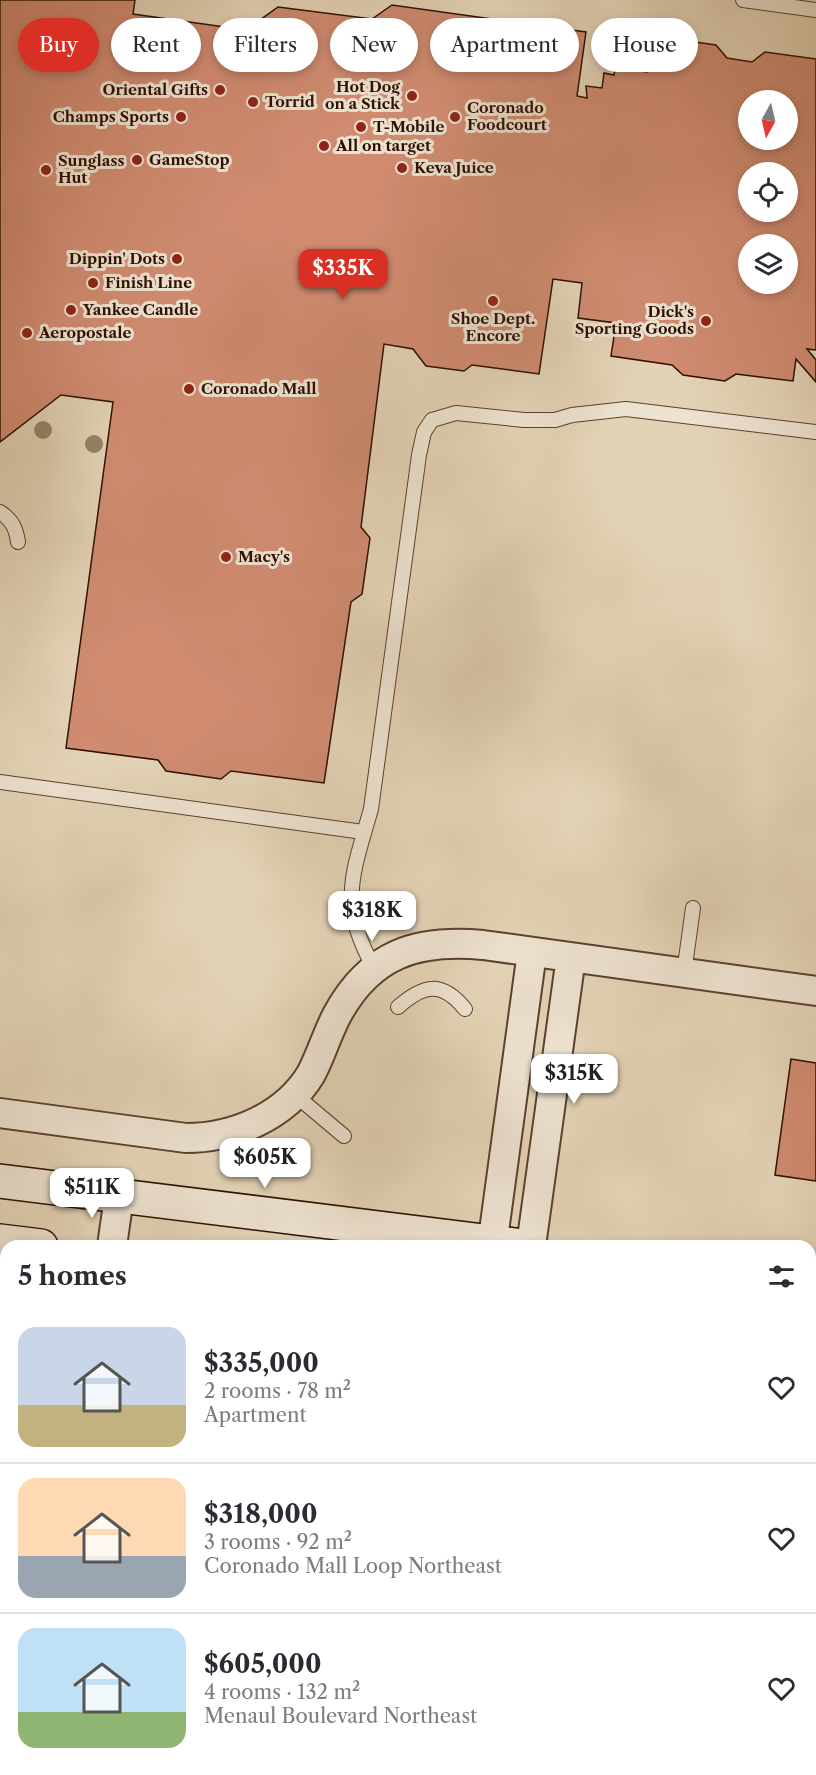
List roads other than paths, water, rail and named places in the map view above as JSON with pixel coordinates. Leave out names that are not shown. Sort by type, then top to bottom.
[{"type":"main road","points":[[0,1181],[453,1240]]},
{"type":"street","points":[[0,1113],[160,1136],[203,1138],[237,1131],[254,1123],[294,1094],[311,1073],[336,1018],[353,988],[374,968],[408,951],[449,943],[571,957],[816,992]]},
{"type":"street","points":[[493,1240],[532,952]]},
{"type":"street","points":[[532,1240],[571,957]]},
{"type":"street","points":[[113,1240],[119,1197]]},
{"type":"lane","points":[[743,0],[816,10]]},
{"type":"lane","points":[[374,968],[356,933],[351,907],[356,861],[371,809],[419,455],[424,432],[432,420],[456,412],[534,420],[626,409],[816,432]]},
{"type":"lane","points":[[0,512],[11,520],[17,531],[18,542]]},
{"type":"lane","points":[[0,782],[363,832]]},
{"type":"lane","points":[[684,973],[693,908]]},
{"type":"lane","points":[[398,1007],[411,996],[427,988],[442,990],[454,996],[465,1009]]},
{"type":"lane","points":[[294,1094],[344,1136]]},
{"type":"place","name":"Oriental Gifts","points":[[220,90]]},
{"type":"place","name":"Hot Dog on a Stick","points":[[412,96]]},
{"type":"place","name":"Torrid","points":[[253,102]]},
{"type":"place","name":"Champs Sports","points":[[181,117]]},
{"type":"place","name":"Coronado Foodcourt","points":[[455,117]]},
{"type":"place","name":"T-Mobile","points":[[361,127]]},
{"type":"place","name":"All on target","points":[[324,146]]},
{"type":"place","name":"GameStop","points":[[137,160]]},
{"type":"place","name":"Keva Juice","points":[[402,168]]},
{"type":"place","name":"Sunglass Hut","points":[[46,170]]},
{"type":"place","name":"Dippin' Dots","points":[[177,259]]},
{"type":"place","name":"Finish Line","points":[[93,283]]},
{"type":"place","name":"Shoe Dept. Encore","points":[[493,301]]},
{"type":"place","name":"Yankee Candle","points":[[71,310]]},
{"type":"place","name":"Dick's Sporting Goods","points":[[706,321]]},
{"type":"place","name":"Aeropostale","points":[[27,333]]},
{"type":"place","name":"Coronado Mall","points":[[189,389]]},
{"type":"place","name":"Macy's","points":[[226,557]]}]
